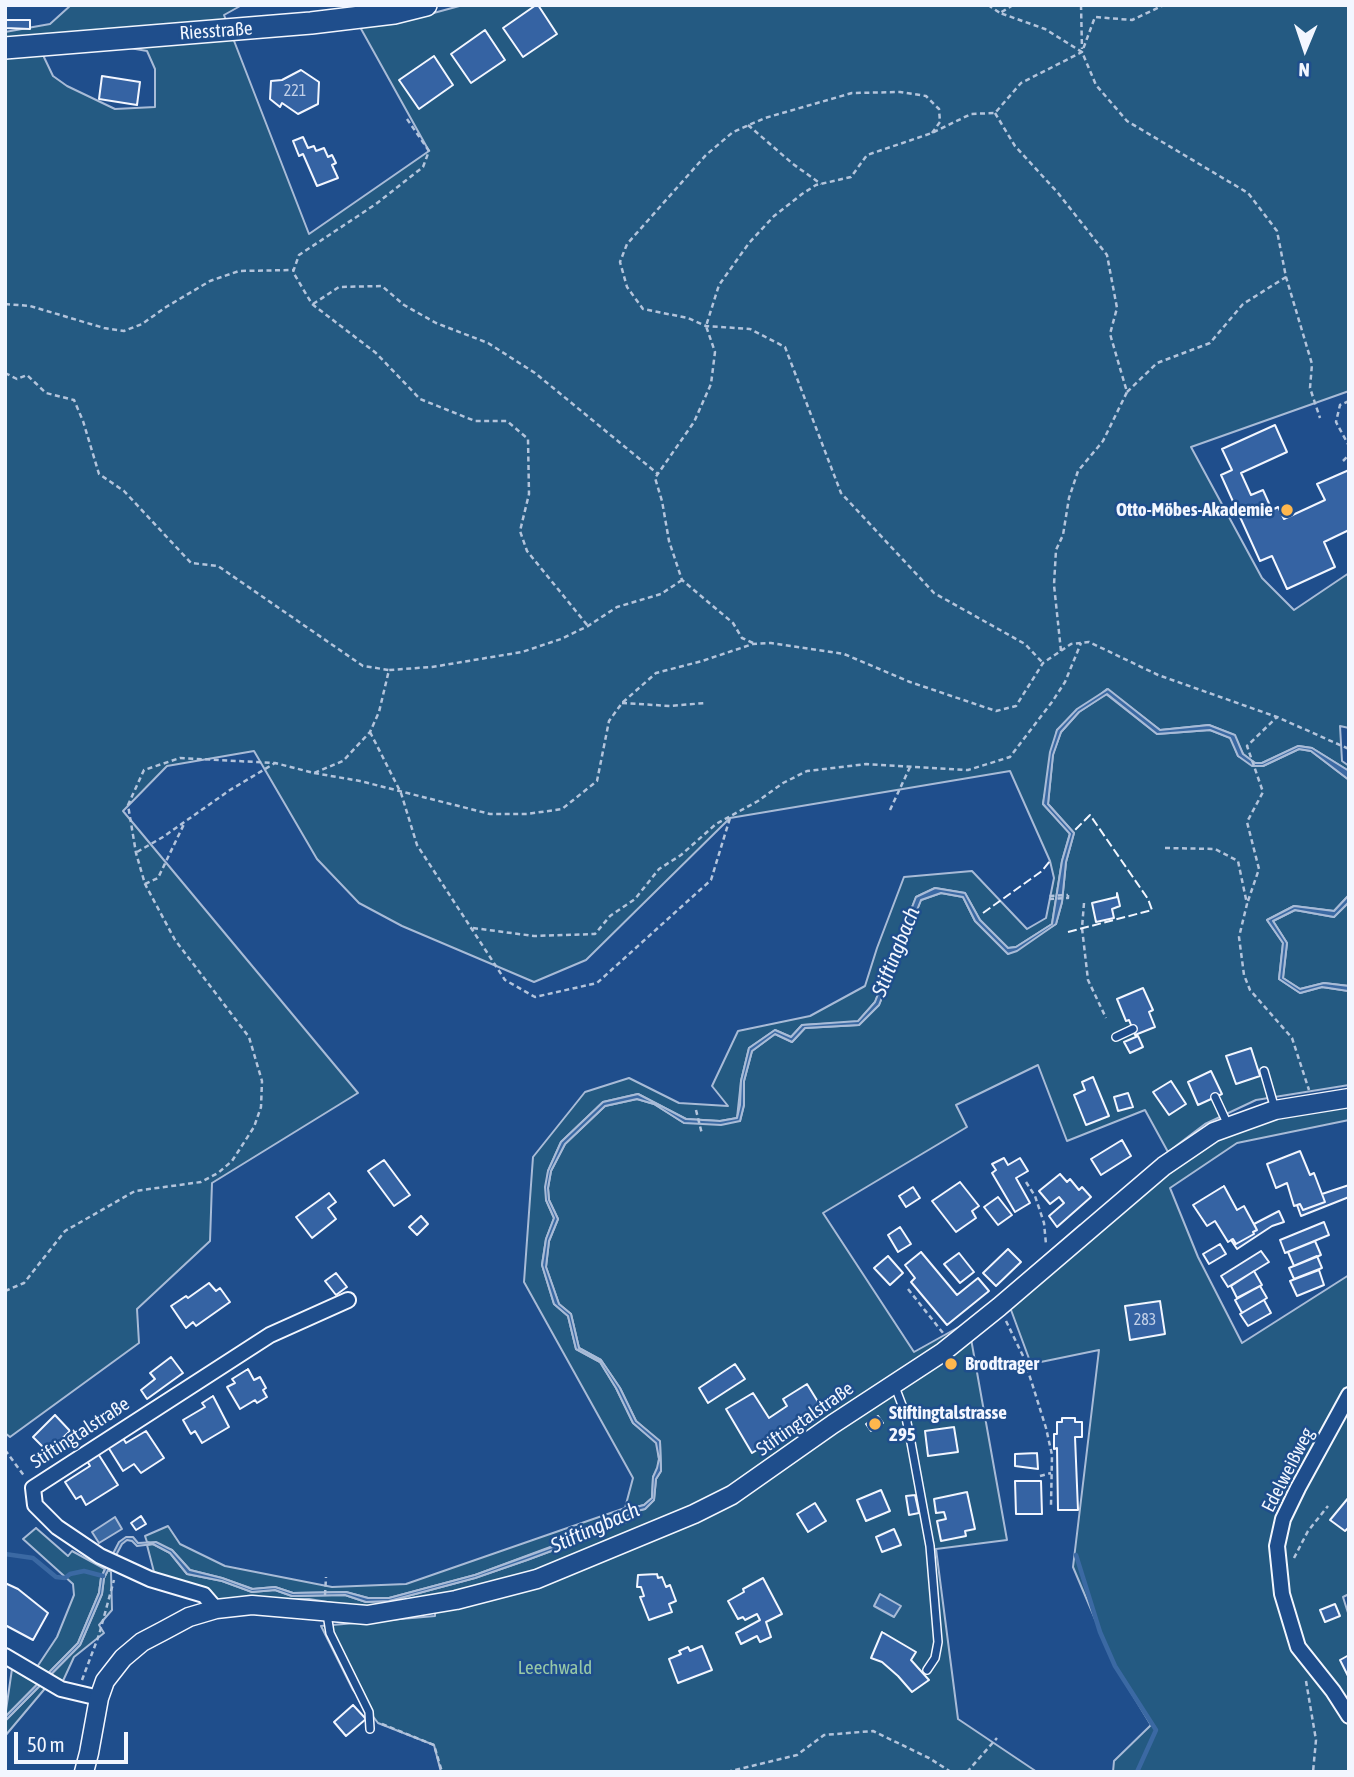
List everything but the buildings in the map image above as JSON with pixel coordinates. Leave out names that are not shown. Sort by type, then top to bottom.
[{"type":"main road","name":"Riesstraße","points":[[5,48],[299,24],[394,13],[426,5]]},
{"type":"street","name":"Stiftingtalstraße","points":[[84,1772],[89,1753],[90,1696],[114,1668],[142,1642],[189,1617],[216,1609],[252,1605],[367,1615],[423,1607],[488,1593],[537,1579],[694,1514],[732,1495],[952,1345],[1164,1166],[1214,1132],[1275,1110],[1349,1097]]},
{"type":"street","name":"Stiftingtalstraße","points":[[216,1609],[204,1595],[117,1565],[100,1556],[57,1527],[35,1505],[33,1489],[270,1335],[348,1300]]},
{"type":"street","name":"Edelweißweg","points":[[1349,1395],[1283,1519],[1277,1546],[1279,1577],[1298,1647],[1349,1716]]},
{"type":"street","points":[[5,1656],[61,1689],[90,1696]]},
{"type":"lane","points":[[1116,1037],[1133,1029]]},
{"type":"lane","points":[[1264,1071],[1275,1110]]},
{"type":"lane","points":[[1215,1097],[1229,1126]]},
{"type":"lane","points":[[894,1383],[905,1413],[930,1546],[938,1642],[935,1658],[927,1670]]},
{"type":"lane","points":[[327,1612],[330,1633],[367,1705],[370,1730]]},
{"type":"path","points":[[988,5],[1000,13],[1045,29],[1082,52]]},
{"type":"path","points":[[1000,13],[1013,5]]},
{"type":"path","points":[[1081,5],[1082,52],[1096,85],[1127,121],[1248,193],[1277,231],[1286,277],[1312,364],[1310,388],[1320,418]]},
{"type":"path","points":[[753,644],[742,638],[733,623],[682,580],[669,541],[655,478],[694,422],[711,384],[715,352],[706,327],[719,285],[749,243],[774,216],[802,194],[821,184],[851,177],[867,155],[932,133],[971,114],[995,113],[1021,83],[1082,52],[1095,17],[1132,20],[1164,5]]},
{"type":"path","points":[[932,133],[940,122],[939,109],[926,96],[900,92],[852,93],[748,125],[733,132],[706,155],[627,244],[621,262],[627,287],[643,309],[688,318],[706,327],[750,329],[785,347],[841,493],[934,593],[1025,644],[1043,663]]},
{"type":"path","points":[[995,113],[1015,146],[1058,193],[1107,256],[1118,308],[1110,334],[1127,392]]},
{"type":"path","points":[[407,120],[429,151],[424,167],[376,204],[299,255],[293,272],[312,304],[376,353],[420,399],[474,421],[507,421],[528,439],[529,495],[520,531],[527,551],[588,626]]},
{"type":"path","points":[[748,125],[821,184]]},
{"type":"path","points":[[5,304],[30,306],[104,328],[124,331],[142,324],[210,281],[239,271],[294,270]]},
{"type":"path","points":[[1061,651],[1054,585],[1056,550],[1063,536],[1069,498],[1078,471],[1103,441],[1127,392],[1157,363],[1210,343],[1243,304],[1286,277]]},
{"type":"path","points":[[312,304],[339,287],[382,286],[404,304],[436,323],[488,343],[535,373],[658,474]]},
{"type":"path","points":[[5,373],[17,379],[27,374],[46,393],[74,400],[99,474],[124,491],[191,563],[218,566],[363,666],[389,670],[432,667],[522,652],[561,639],[588,626],[617,607],[661,594],[682,580]]},
{"type":"path","points":[[1349,401],[1340,405],[1336,422],[1349,446]]},
{"type":"path","points":[[1343,461],[1349,455]]},
{"type":"path","points":[[5,1291],[24,1283],[65,1231],[135,1191],[201,1182],[218,1173],[232,1161],[254,1127],[261,1107],[262,1081],[249,1037],[176,940],[145,884],[136,853],[128,805],[144,770],[180,758],[275,763],[360,781],[490,814],[527,814],[562,809],[597,781],[610,721],[622,703],[656,673],[753,644],[771,643],[844,654],[910,682],[996,711],[1016,706],[1043,663],[1072,644],[1089,642],[1158,675],[1277,717],[1349,749]]},
{"type":"path","points":[[473,929],[534,936],[595,934],[610,916],[635,899],[659,869],[681,855],[716,824],[807,771],[866,764],[968,770],[1010,757],[1065,682],[1081,643]]},
{"type":"path","points":[[314,773],[343,761],[370,732],[379,712],[389,670]]},
{"type":"path","points":[[622,703],[670,706],[705,703]]},
{"type":"path","points":[[1277,717],[1247,746],[1263,792],[1247,822],[1259,869],[1239,937],[1244,975],[1250,990],[1292,1038],[1314,1103]]},
{"type":"path","points":[[370,732],[401,793],[417,845],[505,980],[535,997],[597,983],[711,880],[730,818]]},
{"type":"path","points":[[136,853],[275,763]]},
{"type":"path","points":[[890,810],[910,768]]},
{"type":"path","points":[[145,884],[158,878],[186,820]]},
{"type":"path","points":[[1165,848],[1216,849],[1238,861],[1247,905]]},
{"type":"path","points":[[1084,903],[1082,928],[1088,980],[1106,1018]]},
{"type":"path","points":[[696,1110],[702,1134]]},
{"type":"path","points":[[1026,1182],[1035,1196],[1044,1223],[1048,1265]]},
{"type":"path","points":[[908,1289],[952,1345]]},
{"type":"path","points":[[999,1307],[1024,1358],[1052,1455],[1051,1505]]},
{"type":"path","points":[[5,1450],[33,1489]]},
{"type":"path","points":[[1040,1476],[1051,1473]]},
{"type":"path","points":[[1279,1577],[1308,1531],[1328,1506]]},
{"type":"path","points":[[90,1696],[84,1674],[99,1635],[117,1565]]},
{"type":"path","points":[[325,1589],[326,1577]]},
{"type":"path","points":[[1298,1647],[1316,1740],[1313,1772]]},
{"type":"path","points":[[378,1723],[435,1745],[442,1772]]},
{"type":"path","points":[[727,1772],[797,1755],[824,1735],[873,1731],[929,1758],[951,1772]]},
{"type":"path","points":[[967,1772],[997,1738]]},
{"type":"green space","points":[[71,5],[242,5],[224,15],[309,234],[429,151],[360,27],[408,20],[463,5],[1349,5],[1349,391],[1191,447],[1262,578],[1294,610],[1349,573],[1349,728],[1340,726],[1342,761],[1349,766],[1349,771],[1312,748],[1299,746],[1262,763],[1255,763],[1243,754],[1234,735],[1209,725],[1160,730],[1107,689],[1057,730],[1043,804],[1070,833],[1062,861],[1052,924],[1016,947],[1008,948],[980,920],[965,893],[935,888],[916,897],[875,1002],[858,1022],[802,1025],[791,1037],[775,1030],[749,1048],[741,1081],[737,1118],[720,1121],[686,1119],[638,1094],[603,1102],[561,1142],[548,1171],[546,1200],[554,1218],[546,1239],[542,1265],[554,1304],[568,1316],[576,1349],[600,1362],[633,1423],[657,1443],[659,1459],[653,1477],[652,1498],[644,1505],[636,1507],[627,1517],[604,1523],[588,1533],[475,1575],[389,1598],[368,1598],[346,1592],[293,1593],[275,1587],[253,1589],[190,1570],[172,1550],[147,1542],[145,1536],[168,1526],[180,1544],[225,1566],[332,1587],[406,1584],[625,1508],[633,1478],[524,1282],[533,1157],[585,1092],[629,1078],[679,1103],[728,1106],[712,1086],[738,1031],[810,1016],[865,986],[904,877],[972,871],[1027,929],[1046,918],[1054,878],[1050,861],[1010,771],[730,818],[586,960],[534,982],[402,926],[359,903],[317,859],[254,751],[167,766],[123,811],[358,1093],[212,1183],[210,1241],[137,1309],[139,1343],[10,1437],[5,1433],[5,32],[50,24]],"holes":[[[124,47],[147,51],[155,69],[155,107],[115,109],[67,86],[53,76],[42,53]]]},
{"type":"green space","name":"Leechwald","points":[[1106,694],[1157,734],[1210,730],[1231,738],[1238,756],[1263,766],[1299,749],[1311,751],[1349,780],[1349,895],[1334,911],[1294,906],[1267,920],[1283,943],[1279,979],[1300,993],[1322,987],[1349,991],[1349,1085],[1256,1100],[1205,1124],[1168,1152],[1145,1110],[1067,1141],[1038,1065],[956,1105],[967,1127],[823,1213],[914,1352],[968,1322],[1007,1540],[936,1549],[958,1719],[1037,1772],[441,1772],[434,1745],[378,1723],[353,1690],[321,1626],[435,1616],[436,1597],[370,1609],[309,1599],[216,1599],[154,1572],[147,1545],[153,1544],[170,1553],[187,1574],[222,1581],[252,1592],[275,1590],[292,1596],[345,1595],[366,1602],[389,1601],[475,1578],[527,1560],[589,1537],[605,1525],[627,1522],[637,1511],[645,1509],[654,1500],[656,1479],[661,1471],[660,1442],[636,1421],[620,1388],[601,1360],[579,1348],[571,1314],[559,1304],[546,1267],[549,1241],[558,1219],[549,1200],[548,1188],[551,1171],[565,1144],[605,1106],[637,1099],[654,1104],[684,1123],[740,1121],[744,1105],[744,1081],[752,1051],[775,1034],[792,1042],[805,1028],[859,1025],[879,1005],[921,900],[941,893],[963,897],[975,921],[1008,954],[1056,924],[1062,902],[1066,862],[1074,833],[1048,804],[1053,754],[1061,732],[1079,712]]},
{"type":"green space","points":[[1349,902],[1349,986],[1324,983],[1300,989],[1283,978],[1287,943],[1273,921],[1295,910],[1334,917]]},
{"type":"green space","points":[[1349,1098],[1349,1120],[1237,1143],[1170,1188],[1198,1257],[1242,1343],[1349,1275],[1349,1594],[1343,1597],[1349,1616],[1349,1772],[1113,1772],[1114,1761],[1151,1725],[1115,1666],[1073,1567],[1099,1350],[1031,1364],[1004,1291],[1080,1225],[1092,1239],[1093,1230],[1214,1132]]},
{"type":"green space","points":[[36,1528],[68,1556],[72,1551],[105,1569],[99,1593],[78,1643],[5,1717],[12,1669],[29,1679],[57,1637],[74,1595],[73,1584],[23,1539]]},
{"type":"green space","points":[[108,1570],[111,1572],[112,1610],[99,1625],[104,1633],[74,1657],[62,1683],[53,1679],[5,1736],[5,1721],[80,1645],[102,1594]]},
{"type":"water","name":"Stiftingbach","points":[[1108,689],[1160,730],[1209,725],[1235,735],[1243,754],[1255,763],[1262,763],[1298,746],[1312,748],[1349,771],[1349,780],[1311,751],[1299,749],[1263,766],[1252,766],[1238,756],[1230,738],[1210,730],[1157,734],[1107,694],[1079,712],[1061,732],[1053,755],[1048,804],[1074,833],[1066,862],[1062,902],[1056,924],[1017,951],[1008,954],[975,921],[963,897],[941,893],[921,900],[879,1005],[859,1025],[805,1028],[792,1042],[775,1034],[752,1051],[744,1081],[744,1105],[740,1121],[721,1125],[684,1123],[654,1104],[637,1099],[605,1106],[565,1144],[551,1171],[548,1188],[549,1200],[558,1219],[549,1241],[546,1267],[559,1304],[571,1314],[579,1348],[601,1360],[620,1388],[636,1421],[660,1441],[661,1471],[656,1479],[654,1500],[645,1509],[637,1511],[627,1522],[605,1525],[589,1537],[527,1560],[475,1578],[389,1601],[366,1602],[345,1595],[292,1596],[275,1590],[252,1592],[222,1581],[187,1574],[170,1553],[153,1544],[137,1546],[127,1540],[122,1544],[104,1578],[102,1594],[80,1645],[5,1721],[5,1717],[78,1643],[99,1593],[105,1569],[119,1542],[126,1537],[133,1537],[138,1543],[156,1542],[172,1550],[190,1570],[252,1589],[275,1587],[293,1593],[346,1592],[368,1598],[389,1598],[475,1575],[588,1534],[604,1523],[627,1517],[636,1507],[644,1505],[652,1498],[653,1477],[659,1459],[656,1443],[633,1423],[600,1362],[576,1349],[568,1316],[554,1304],[542,1265],[546,1239],[554,1218],[546,1200],[545,1187],[548,1171],[561,1142],[603,1102],[638,1094],[686,1119],[720,1121],[737,1118],[741,1081],[749,1048],[775,1030],[791,1037],[802,1025],[858,1021],[875,1002],[916,897],[935,888],[965,893],[980,920],[1008,948],[1016,947],[1052,924],[1062,861],[1070,834],[1043,804],[1050,752],[1057,730],[1077,709]]},
{"type":"water","points":[[1349,895],[1349,902],[1334,917],[1295,910],[1273,921],[1287,943],[1283,978],[1300,989],[1324,983],[1349,986],[1348,991],[1322,987],[1300,993],[1279,979],[1283,943],[1267,920],[1294,906],[1334,911]]},
{"type":"water","points":[[115,1517],[122,1529],[99,1543],[92,1532]]},
{"type":"water","points":[[880,1594],[901,1606],[894,1617],[874,1606]]},
{"type":"waterway","points":[[5,1554],[33,1558],[56,1577],[65,1578],[84,1571],[103,1576]]},
{"type":"waterway","points":[[1076,1555],[1100,1632],[1115,1666],[1156,1730],[1137,1772]]},
{"type":"fence","points":[[1068,932],[1152,910],[1148,899],[1090,815],[1073,832]]},
{"type":"fence","points":[[983,913],[1042,871],[1050,861]]},
{"type":"place","name":"Otto-Möbes-Akademie","points":[[1287,510]]},
{"type":"place","name":"Brodtrager","points":[[951,1364]]},
{"type":"place","name":"Stiftingtalstrasse 295","points":[[875,1424]]}]
